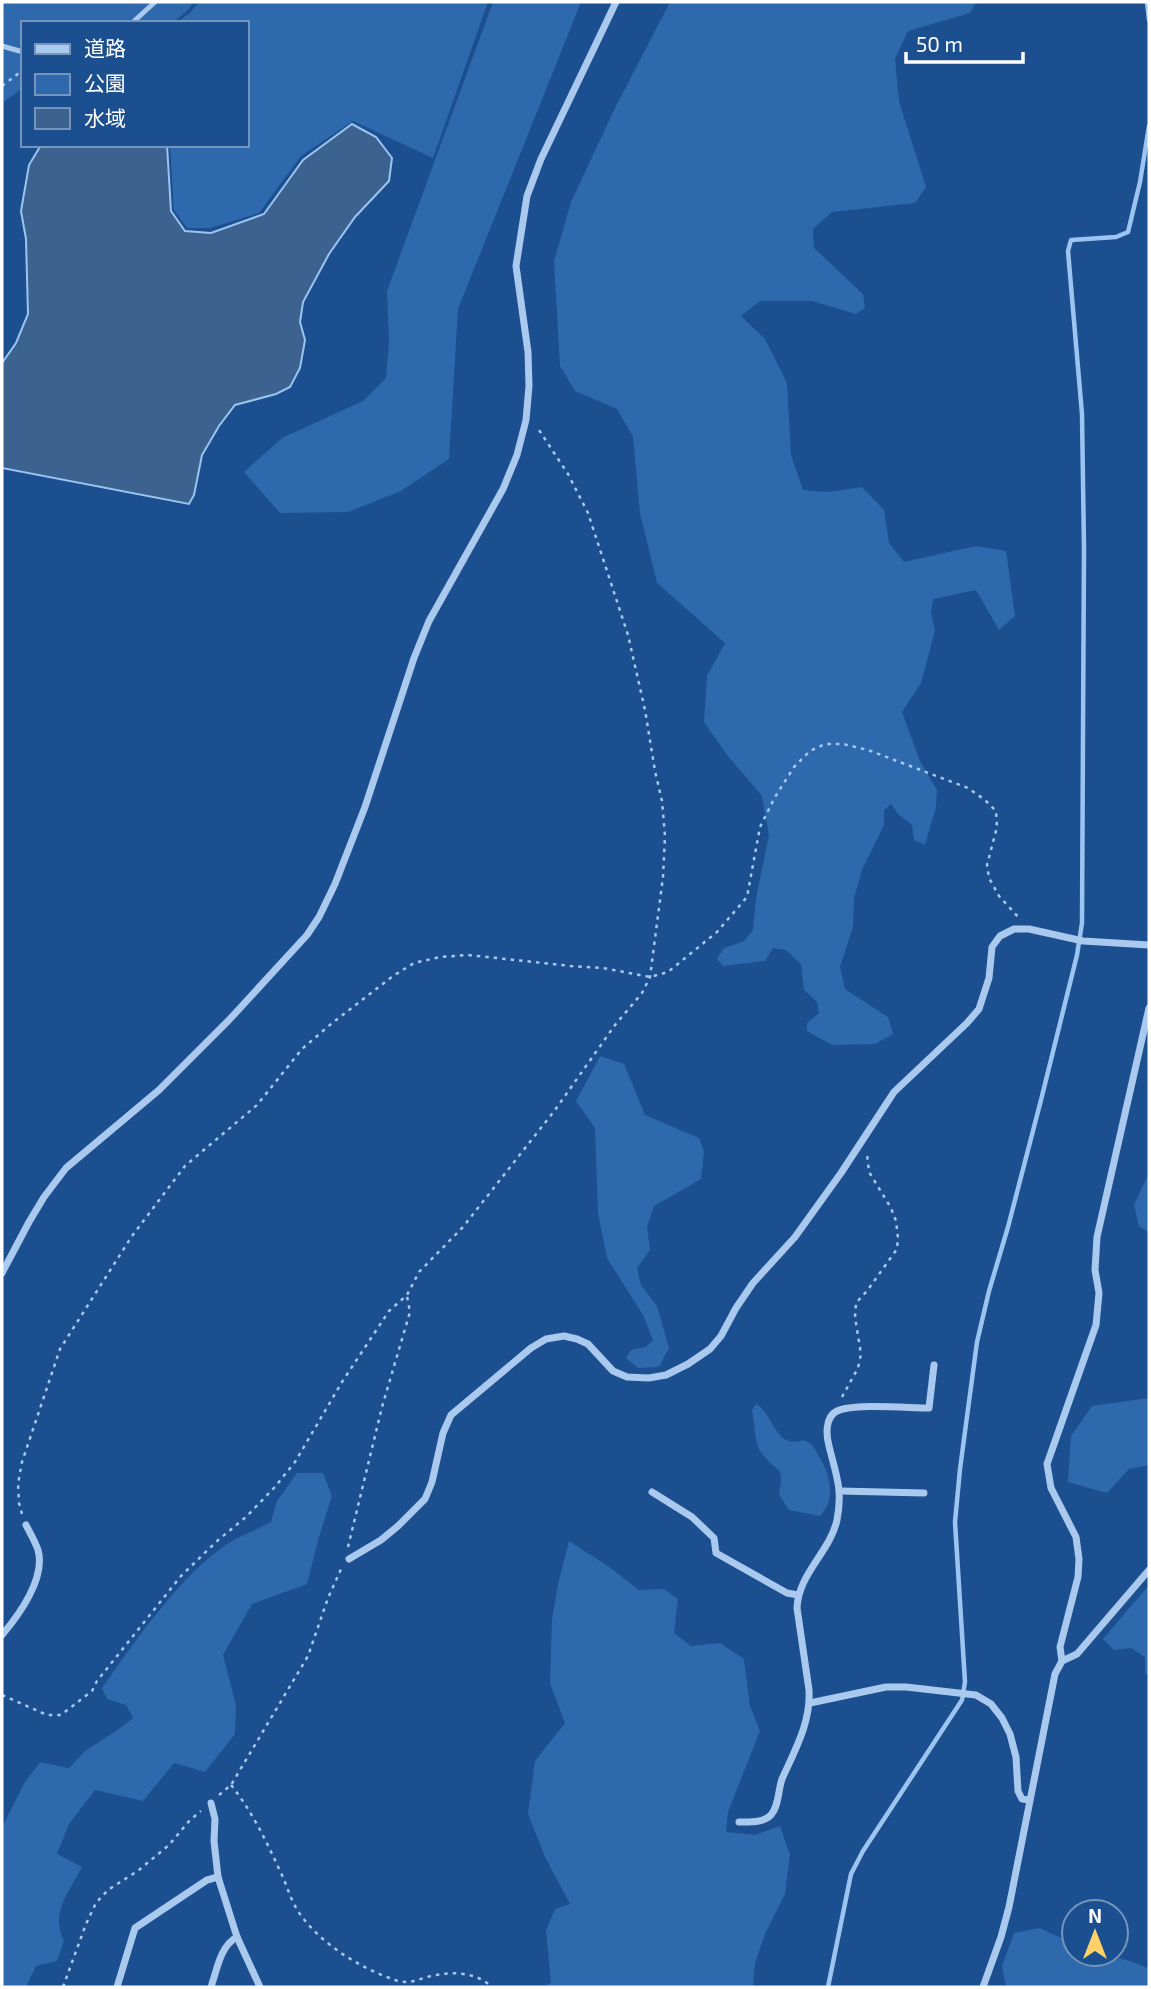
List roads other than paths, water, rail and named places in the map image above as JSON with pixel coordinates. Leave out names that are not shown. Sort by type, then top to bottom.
[{"type":"street","points":[[2,1273],[44,1197],[66,1168],[159,1090],[229,1020],[307,935],[335,884],[365,807],[414,658],[429,621],[503,489],[517,456],[526,420],[529,386],[528,352],[516,266],[527,196],[541,159],[616,2]]},
{"type":"street","points":[[349,1559],[381,1540],[425,1499],[432,1482],[443,1433],[451,1415],[531,1348],[546,1339],[564,1336],[588,1344],[613,1371],[627,1377],[649,1378],[666,1375],[710,1349],[721,1336],[753,1283],[795,1237],[841,1174],[894,1092],[979,1009],[989,978],[992,947],[1000,936],[1014,929],[1029,929],[1073,940],[1149,945]]},
{"type":"street","points":[[983,1987],[1009,1907],[1052,1685],[1062,1661],[1060,1647],[1078,1577],[1076,1537],[1051,1488],[1047,1464],[1096,1325],[1099,1293],[1095,1270],[1097,1237],[1149,1008]]},
{"type":"street","points":[[739,1822],[760,1821],[771,1815],[803,1730],[810,1703],[797,1608],[802,1585],[830,1540],[836,1522],[840,1491],[828,1442],[827,1429],[831,1416],[837,1411],[855,1407],[929,1408],[934,1365]]},
{"type":"street","points":[[840,1491],[925,1493]]},
{"type":"street","points":[[652,1492],[692,1517],[714,1538],[716,1553],[787,1593],[798,1595]]},
{"type":"street","points":[[2,1635],[30,1595],[37,1570],[38,1552],[26,1525]]},
{"type":"street","points":[[1062,1661],[1077,1654],[1149,1570]]},
{"type":"street","points":[[810,1703],[886,1687],[969,1692],[990,1704],[1002,1718],[1010,1734],[1016,1757],[1018,1791],[1021,1799],[1029,1800]]},
{"type":"street","points":[[211,1802],[215,1819],[218,1877],[237,1937],[260,1987]]},
{"type":"street","points":[[117,1987],[135,1928],[208,1880],[218,1877]]},
{"type":"street","points":[[211,1987],[223,1951],[231,1940],[237,1937]]},
{"type":"lane","points":[[134,21],[155,2]]},
{"type":"lane","points":[[2,46],[21,51]]},
{"type":"water","points":[[352,124],[376,137],[392,158],[389,181],[355,217],[329,254],[303,302],[300,322],[305,340],[300,368],[290,387],[276,394],[235,405],[202,455],[194,495],[189,504],[2,468],[2,363],[16,343],[28,314],[26,239],[21,211],[29,165],[40,147],[167,147],[171,211],[185,231],[211,233],[264,214],[303,160]]},
{"type":"waterway","points":[[1147,2],[1149,20]]},
{"type":"waterway","points":[[828,1987],[851,1874],[863,1851],[962,1700],[965,1682],[955,1522],[977,1342],[1041,1100],[1077,955],[1082,923],[1082,414],[1068,251],[1071,240],[1116,237],[1128,232],[1149,126]]}]
